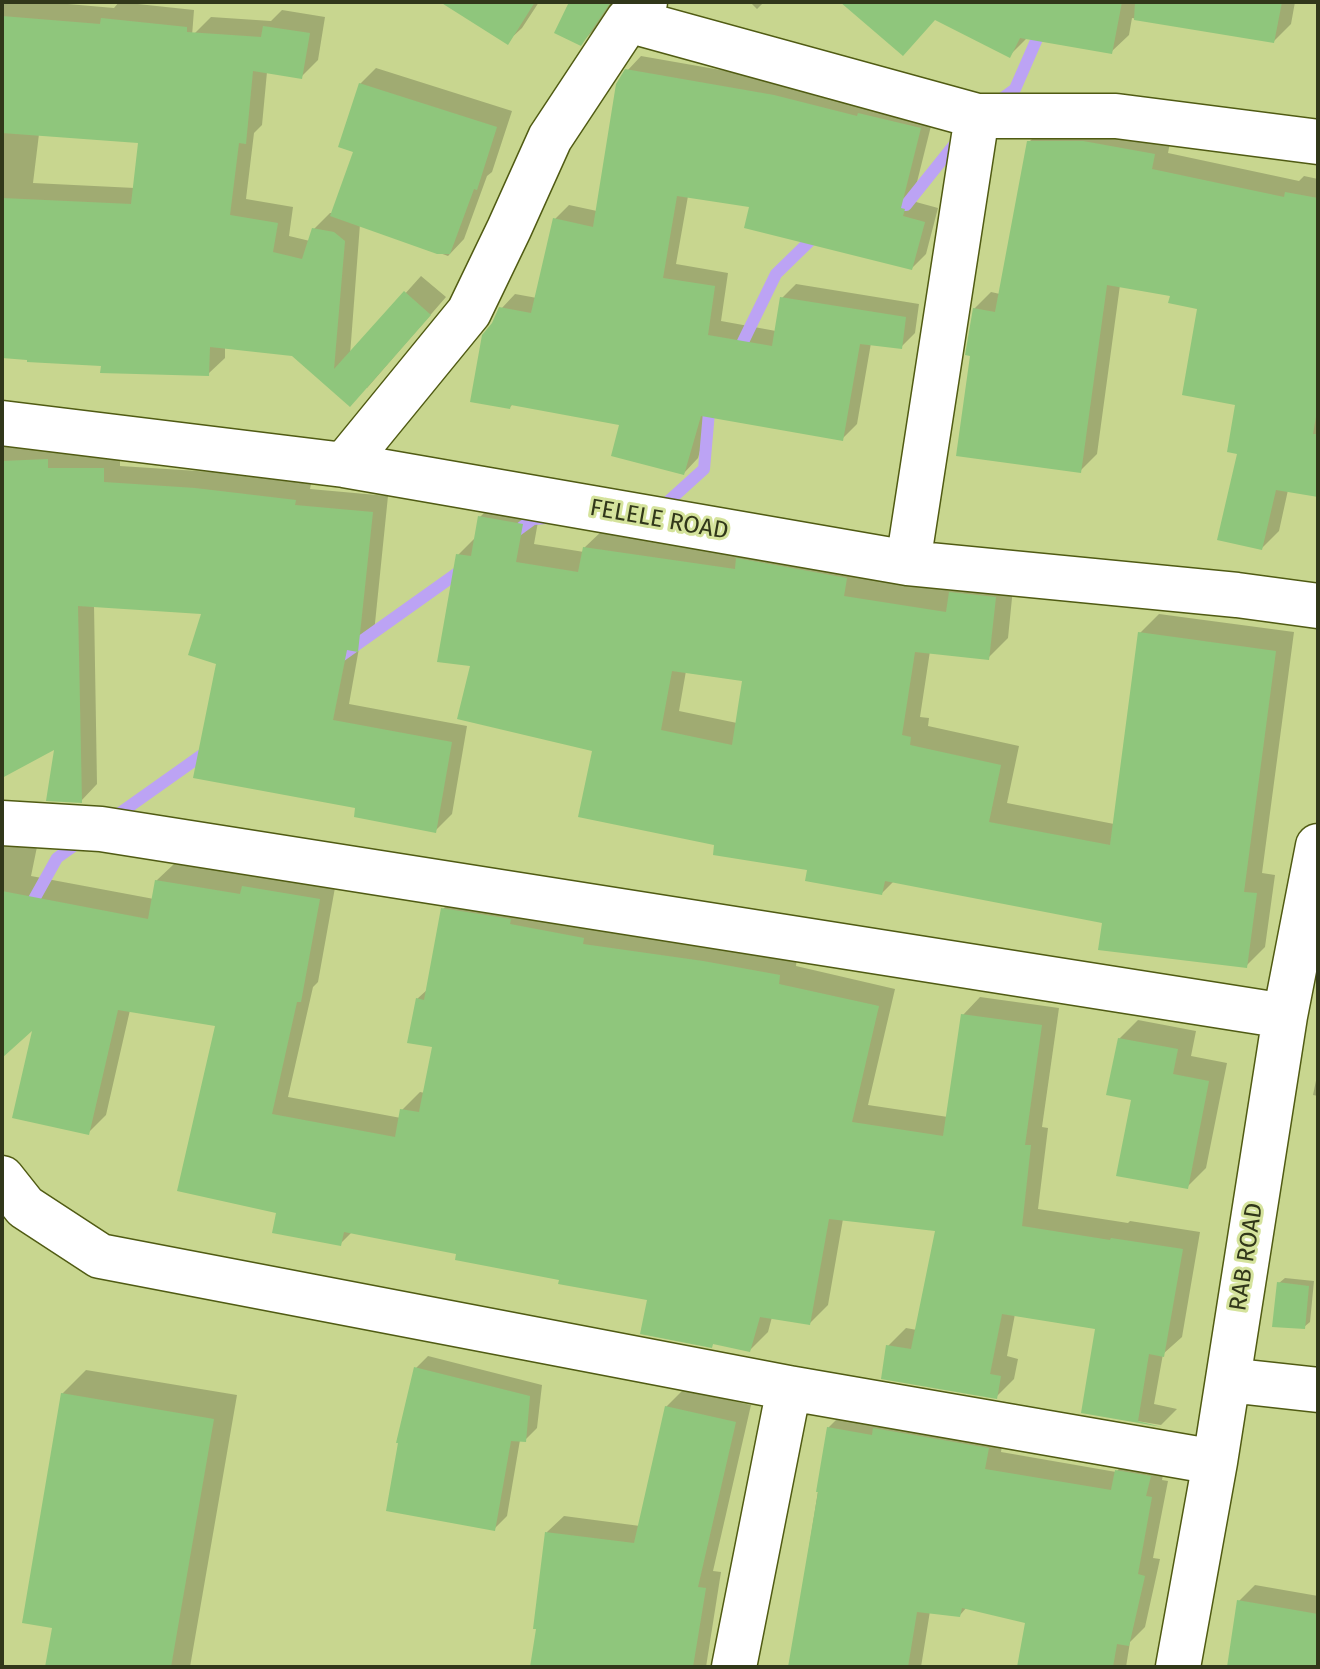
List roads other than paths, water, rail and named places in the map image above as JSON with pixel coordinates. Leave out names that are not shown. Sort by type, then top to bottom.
[{"type":"street","points":[[344,465],[469,312],[550,138],[636,11],[977,116],[1116,116],[1317,139]]},
{"type":"street","points":[[908,563],[977,116]]},
{"type":"street","name":"FELELE ROAD","points":[[2,423],[344,465],[908,563],[1237,595],[1318,606]]},
{"type":"street","points":[[2,823],[101,829],[1285,1016]]},
{"type":"street","name":"RAB ROAD","points":[[1178,1667],[1215,1462],[1285,1016],[1318,846]]},
{"type":"street","points":[[2,1178],[25,1207],[100,1256],[789,1388],[1215,1462]]},
{"type":"street","points":[[1228,1380],[1318,1390]]},
{"type":"street","points":[[734,1667],[789,1388]]},
{"type":"waterway","points":[[997,102],[1015,89],[1053,2]]},
{"type":"waterway","points":[[888,203],[906,205],[958,140]]},
{"type":"waterway","points":[[737,354],[776,274],[817,234]]},
{"type":"waterway","points":[[661,508],[704,469],[709,412],[713,403]]},
{"type":"waterway","points":[[511,535],[533,519],[547,518]]},
{"type":"waterway","points":[[335,660],[463,569]]},
{"type":"waterway","points":[[113,818],[209,750]]},
{"type":"waterway","points":[[28,910],[57,858],[82,840]]}]
